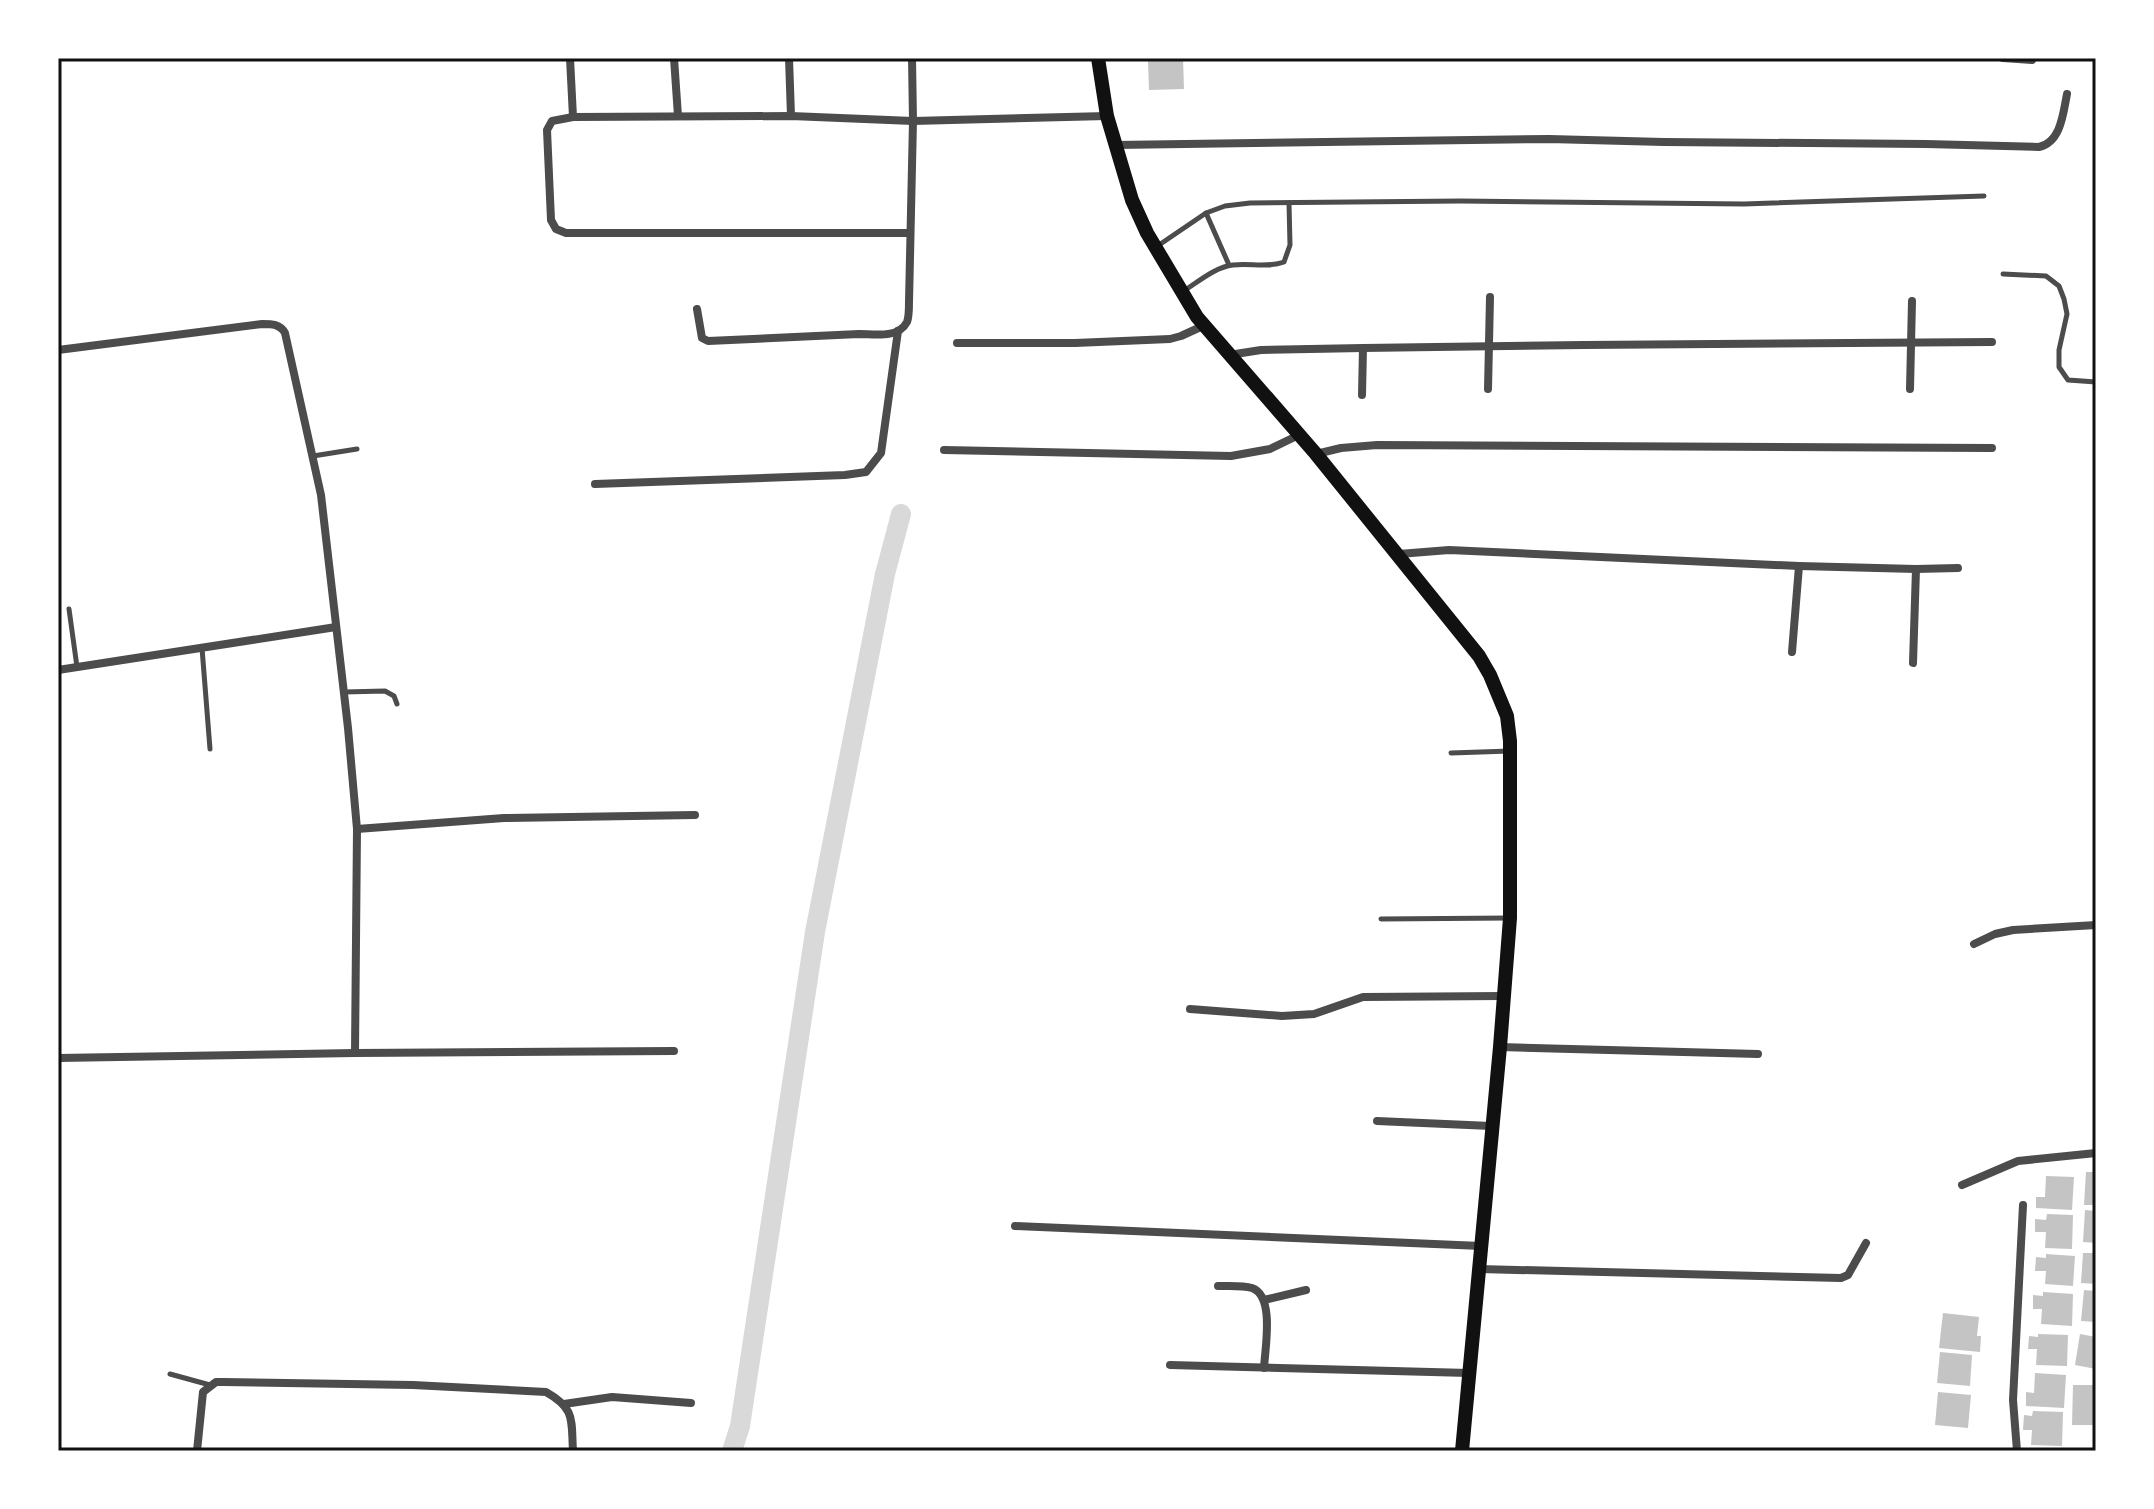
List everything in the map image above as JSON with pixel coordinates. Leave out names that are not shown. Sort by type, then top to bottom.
[{"type":"main road","points":[[1098,58],[1107,116],[1132,200],[1155,248],[1182,292],[1229,355],[1399,554],[1485,666],[1507,716],[1510,751],[1510,918],[1462,1451]]},
{"type":"street","points":[[570,58],[573,117]]},
{"type":"street","points":[[674,58],[678,116]]},
{"type":"street","points":[[789,58],[791,116]]},
{"type":"street","points":[[697,309],[702,338],[708,341],[884,335],[898,331],[907,321],[912,58]]},
{"type":"street","points":[[2003,58],[2032,60]]},
{"type":"street","points":[[1115,145],[1549,139],[2039,147],[2048,145],[2054,139],[2067,94]]},
{"type":"street","points":[[909,233],[566,233],[556,229],[551,220],[547,130],[555,120],[573,117],[791,116],[913,121],[1107,116]]},
{"type":"street","points":[[1488,389],[1490,297]]},
{"type":"street","points":[[1910,389],[1912,301]]},
{"type":"street","points":[[58,350],[262,324],[274,324],[285,333],[321,495],[357,829],[355,1053]]},
{"type":"street","points":[[957,343],[1170,339],[1205,325]]},
{"type":"street","points":[[595,484],[866,472],[881,453],[898,331]]},
{"type":"street","points":[[1229,355],[1261,350],[1363,348],[1992,342]]},
{"type":"street","points":[[1362,395],[1363,348]]},
{"type":"street","points":[[944,450],[1231,456],[1270,449],[1299,435]]},
{"type":"street","points":[[1316,454],[1377,445],[1992,448]]},
{"type":"street","points":[[1399,554],[1449,550],[1799,566],[1958,568]]},
{"type":"street","points":[[1792,652],[1799,566]]},
{"type":"street","points":[[1913,663],[1916,569]]},
{"type":"street","points":[[58,670],[336,627]]},
{"type":"street","points":[[357,829],[504,818],[695,815]]},
{"type":"street","points":[[1974,944],[2013,930],[2096,925]]},
{"type":"street","points":[[1190,1009],[1282,1016],[1314,1014],[1363,997],[1503,996]]},
{"type":"street","points":[[1500,1047],[1758,1054]]},
{"type":"street","points":[[58,1058],[674,1051]]},
{"type":"street","points":[[1377,1121],[1491,1126]]},
{"type":"street","points":[[1962,1185],[2018,1161],[2096,1153]]},
{"type":"street","points":[[2017,1451],[2013,1400],[2023,1205]]},
{"type":"street","points":[[1015,1226],[1481,1246]]},
{"type":"street","points":[[1479,1269],[1841,1278],[1848,1275],[1866,1243]]},
{"type":"street","points":[[1218,1286],[1254,1289],[1264,1300],[1267,1327],[1264,1368]]},
{"type":"street","points":[[1264,1300],[1306,1290]]},
{"type":"street","points":[[1170,1365],[1469,1373]]},
{"type":"street","points":[[197,1451],[203,1392],[223,1382],[413,1385],[546,1392],[564,1404],[569,1412],[573,1451]]},
{"type":"street","points":[[564,1404],[612,1397],[691,1403]]},
{"type":"lane","points":[[1155,248],[1206,213],[1225,206],[1250,203],[1461,201],[1744,204],[1984,196]]},
{"type":"lane","points":[[1182,292],[1210,273],[1229,265],[1280,265],[1284,262],[1290,245],[1289,203]]},
{"type":"lane","points":[[1206,213],[1229,265]]},
{"type":"lane","points":[[2003,274],[2046,276],[2059,286],[2067,314],[2059,350],[2059,367],[2068,380],[2096,382]]},
{"type":"lane","points":[[312,457],[357,449]]},
{"type":"lane","points":[[69,609],[77,667]]},
{"type":"lane","points":[[202,648],[210,749]]},
{"type":"lane","points":[[343,692],[385,691],[394,696],[397,704]]},
{"type":"lane","points":[[1451,753],[1510,751]]},
{"type":"lane","points":[[1381,919],[1510,918]]},
{"type":"lane","points":[[170,1374],[211,1386]]},
{"type":"building","points":[[1183,58],[1184,89],[1149,90],[1148,60]]},
{"type":"building","points":[[2086,1172],[2096,1172],[2096,1205],[2084,1205]]},
{"type":"building","points":[[2046,1176],[2074,1177],[2072,1210],[2036,1208],[2036,1197],[2045,1197]]},
{"type":"building","points":[[2085,1210],[2096,1211],[2096,1243],[2083,1242]]},
{"type":"building","points":[[2047,1214],[2073,1215],[2072,1249],[2045,1248],[2046,1232],[2035,1232],[2035,1219],[2046,1220]]},
{"type":"building","points":[[2083,1253],[2096,1253],[2096,1284],[2081,1283]]},
{"type":"building","points":[[2046,1254],[2075,1256],[2073,1286],[2045,1284],[2046,1271],[2035,1271],[2036,1257],[2046,1258]]},
{"type":"building","points":[[2084,1290],[2096,1291],[2096,1322],[2081,1321]]},
{"type":"building","points":[[2043,1292],[2073,1294],[2072,1326],[2041,1324],[2042,1309],[2033,1309],[2033,1295],[2043,1296]]},
{"type":"building","points":[[1943,1313],[1979,1317],[1977,1336],[1981,1336],[1980,1352],[1939,1348]]},
{"type":"building","points":[[2038,1334],[2068,1335],[2067,1366],[2036,1365],[2037,1349],[2028,1349],[2029,1336],[2038,1337]]},
{"type":"building","points":[[2080,1334],[2096,1337],[2096,1369],[2075,1365]]},
{"type":"building","points":[[1940,1352],[1972,1355],[1970,1386],[1937,1383]]},
{"type":"building","points":[[2035,1373],[2066,1375],[2064,1408],[2026,1406],[2026,1392],[2034,1393]]},
{"type":"building","points":[[2073,1385],[2096,1385],[2096,1425],[2072,1425]]},
{"type":"building","points":[[1938,1392],[1971,1395],[1968,1428],[1935,1425]]},
{"type":"building","points":[[2033,1411],[2063,1412],[2062,1446],[2031,1445],[2032,1430],[2023,1430],[2024,1415],[2032,1416]]},
{"type":"waterway","points":[[732,1451],[740,1426],[815,932],[885,574],[901,514]]}]
